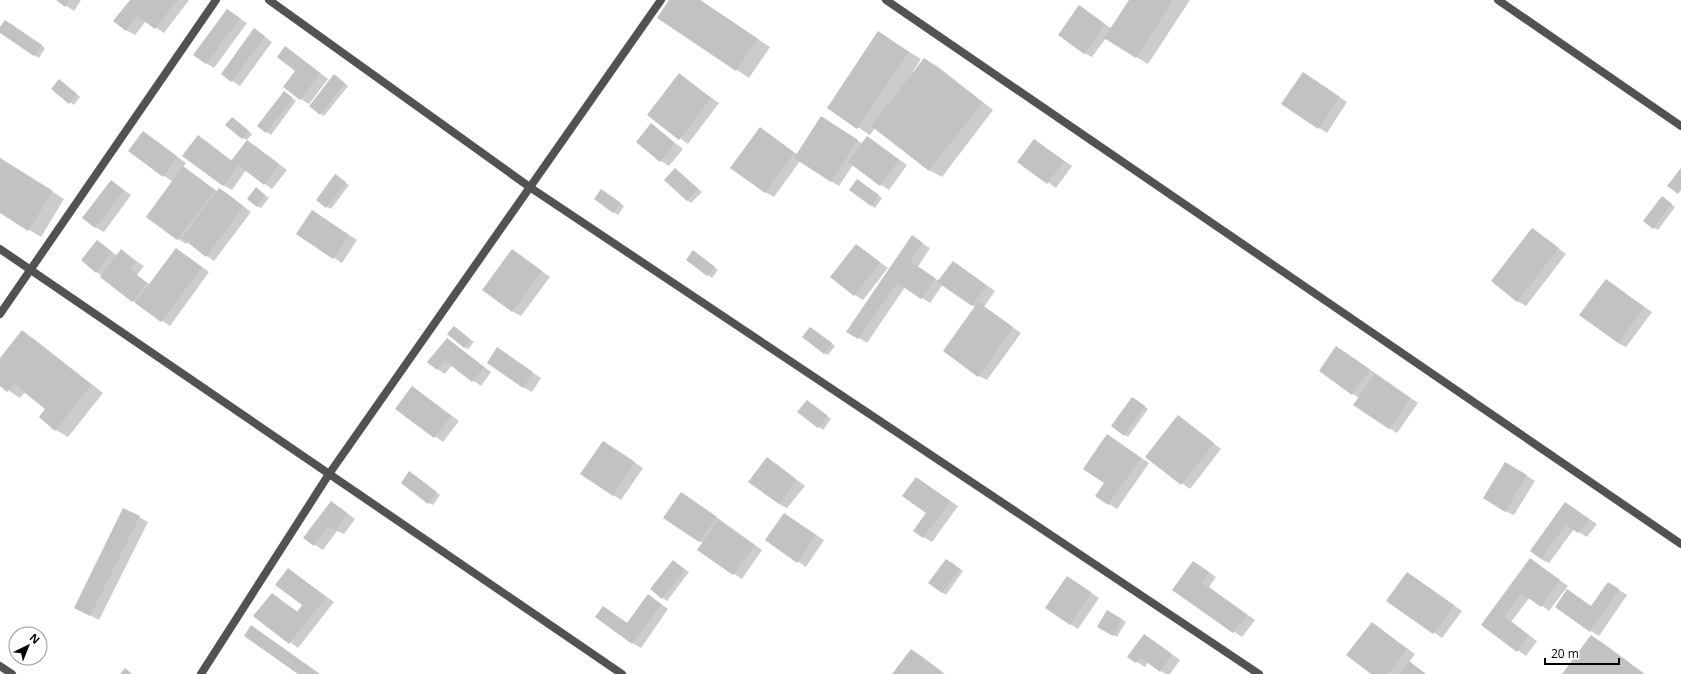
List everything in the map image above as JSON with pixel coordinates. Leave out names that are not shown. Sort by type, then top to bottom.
[{"type":"street","points":[[0,314],[216,0]]},
{"type":"street","points":[[269,0],[530,188],[1259,674]]},
{"type":"street","points":[[201,674],[329,474],[661,0]]},
{"type":"street","points":[[886,0],[1681,544]]},
{"type":"street","points":[[1498,0],[1681,126]]},
{"type":"street","points":[[0,249],[622,674]]},
{"type":"street","points":[[0,666],[12,674]]},
{"type":"building","points":[[56,0],[69,0],[65,7]]},
{"type":"building","points":[[130,0],[177,0],[155,29],[137,16],[126,31],[113,21]]},
{"type":"building","points":[[669,0],[700,0],[758,39],[736,71],[657,18]]},
{"type":"building","points":[[1129,0],[1173,0],[1136,58],[1104,38]]},
{"type":"building","points":[[1079,5],[1105,24],[1084,54],[1058,35]]},
{"type":"building","points":[[227,9],[240,18],[206,64],[193,55]]},
{"type":"building","points":[[5,20],[42,45],[34,56],[0,33],[0,27]]},
{"type":"building","points":[[254,28],[265,36],[231,82],[221,74]]},
{"type":"building","points":[[878,31],[909,52],[857,129],[827,108]]},
{"type":"building","points":[[285,46],[320,73],[300,100],[283,87],[295,71],[277,57]]},
{"type":"building","points":[[924,58],[982,102],[929,171],[871,126]]},
{"type":"building","points":[[1303,72],[1340,97],[1318,129],[1281,104]]},
{"type":"building","points":[[679,73],[711,98],[679,140],[647,115]]},
{"type":"building","points":[[334,74],[345,83],[320,115],[309,106]]},
{"type":"building","points":[[59,79],[77,94],[69,104],[51,89]]},
{"type":"building","points":[[284,91],[293,98],[266,133],[257,126]]},
{"type":"building","points":[[821,116],[858,140],[831,182],[794,158]]},
{"type":"building","points":[[232,117],[249,131],[242,139],[225,125]]},
{"type":"building","points":[[651,123],[675,143],[660,162],[636,142]]},
{"type":"building","points":[[760,127],[794,153],[765,193],[730,168]]},
{"type":"building","points":[[143,131],[178,157],[163,177],[128,151]]},
{"type":"building","points":[[198,135],[231,161],[247,140],[279,164],[264,185],[238,165],[223,186],[182,156]]},
{"type":"building","points":[[867,136],[899,160],[880,186],[848,162]]},
{"type":"building","points":[[1034,139],[1064,161],[1047,184],[1017,162]]},
{"type":"building","points":[[0,158],[53,191],[28,231],[0,213]]},
{"type":"building","points":[[183,166],[215,190],[177,240],[146,217]]},
{"type":"building","points":[[675,168],[698,189],[687,201],[664,180]]},
{"type":"building","points":[[1681,168],[1681,190],[1678,194],[1667,186]]},
{"type":"building","points":[[335,174],[346,182],[326,208],[316,200]]},
{"type":"building","points":[[857,179],[879,195],[871,206],[849,190]]},
{"type":"building","points":[[111,180],[124,190],[95,228],[82,218]]},
{"type":"building","points":[[256,187],[265,195],[257,207],[247,199]]},
{"type":"building","points":[[219,188],[243,206],[206,257],[182,238]]},
{"type":"building","points":[[601,189],[621,203],[613,213],[594,199]]},
{"type":"building","points":[[1662,196],[1672,204],[1653,229],[1643,221]]},
{"type":"building","points":[[312,210],[349,235],[333,259],[296,234]]},
{"type":"building","points":[[1532,228],[1559,248],[1517,302],[1491,281]]},
{"type":"building","points":[[912,235],[923,243],[910,261],[935,278],[921,299],[897,283],[858,339],[846,332]]},
{"type":"building","points":[[97,240],[112,252],[96,273],[81,260]]},
{"type":"building","points":[[856,244],[880,262],[854,296],[830,277]]},
{"type":"building","points":[[176,248],[202,267],[161,322],[135,303]]},
{"type":"building","points":[[121,249],[136,261],[130,269],[147,283],[132,302],[100,277]]},
{"type":"building","points":[[512,249],[542,271],[512,312],[482,290]]},
{"type":"building","points":[[693,250],[715,267],[707,276],[686,260]]},
{"type":"building","points":[[953,261],[987,286],[972,306],[937,282]]},
{"type":"building","points":[[1606,279],[1644,307],[1618,343],[1579,315]]},
{"type":"building","points":[[978,302],[1013,327],[978,377],[943,351]]},
{"type":"building","points":[[454,326],[470,339],[464,348],[447,334]]},
{"type":"building","points":[[810,327],[832,343],[824,354],[802,337]]},
{"type":"building","points":[[22,330],[91,385],[55,431],[39,417],[45,409],[14,384],[7,392],[0,386],[0,358]]},
{"type":"building","points":[[447,338],[484,367],[472,382],[444,360],[437,370],[427,362]]},
{"type":"building","points":[[1336,346],[1370,370],[1352,395],[1319,371]]},
{"type":"building","points":[[497,347],[533,372],[523,388],[487,363]]},
{"type":"building","points":[[1375,374],[1410,398],[1389,429],[1353,405]]},
{"type":"building","points":[[412,386],[451,416],[434,438],[395,409]]},
{"type":"building","points":[[1132,397],[1145,406],[1124,436],[1111,426]]},
{"type":"building","points":[[807,400],[828,416],[818,428],[797,412]]},
{"type":"building","points":[[1178,415],[1214,443],[1181,485],[1145,457]]},
{"type":"building","points":[[1107,434],[1141,458],[1108,505],[1095,496],[1104,483],[1083,469]]},
{"type":"building","points":[[603,441],[635,462],[613,496],[580,474]]},
{"type":"building","points":[[767,457],[797,480],[779,504],[748,482]]},
{"type":"building","points":[[1505,462],[1527,475],[1505,512],[1483,498]]},
{"type":"building","points":[[409,471],[437,492],[428,504],[401,483]]},
{"type":"building","points":[[916,477],[950,501],[923,538],[913,531],[926,513],[902,496]]},
{"type":"building","points":[[681,492],[717,517],[699,542],[663,518]]},
{"type":"building","points":[[331,501],[347,513],[335,530],[329,526],[314,546],[303,538]]},
{"type":"building","points":[[1565,502],[1589,519],[1578,533],[1566,524],[1541,559],[1530,551]]},
{"type":"building","points":[[123,508],[140,516],[90,616],[74,608]]},
{"type":"building","points":[[784,513],[816,535],[797,563],[765,540]]},
{"type":"building","points":[[718,520],[755,545],[733,575],[697,550]]},
{"type":"building","points":[[1530,558],[1560,580],[1541,607],[1521,593],[1504,616],[1529,635],[1517,652],[1481,625]]},
{"type":"building","points":[[946,559],[960,569],[942,593],[928,583]]},
{"type":"building","points":[[673,560],[685,570],[662,599],[650,589]]},
{"type":"building","points":[[1193,561],[1209,572],[1201,582],[1247,615],[1233,633],[1172,590]]},
{"type":"building","points":[[288,568],[326,597],[289,644],[253,616],[272,593],[297,612],[302,605],[275,585]]},
{"type":"building","points":[[1407,572],[1454,605],[1433,634],[1386,601]]},
{"type":"building","points":[[1067,576],[1091,592],[1070,625],[1045,608]]},
{"type":"building","points":[[1608,582],[1619,589],[1590,632],[1555,607],[1567,589],[1591,606]]},
{"type":"building","points":[[648,594],[661,604],[632,644],[595,617],[603,606],[627,623]]},
{"type":"building","points":[[1107,610],[1122,619],[1113,636],[1097,627]]},
{"type":"building","points":[[1372,622],[1407,649],[1388,674],[1371,674],[1346,655]]},
{"type":"building","points":[[251,625],[320,674],[298,674],[244,636]]},
{"type":"building","points":[[1144,634],[1172,654],[1160,672],[1140,657],[1136,663],[1127,657]]},
{"type":"building","points":[[1591,635],[1644,674],[1562,674]]},
{"type":"building","points":[[911,649],[942,672],[940,674],[892,674]]},
{"type":"building","points":[[1409,661],[1426,674],[1399,674]]},
{"type":"building","points":[[125,668],[132,674],[120,674]]}]
